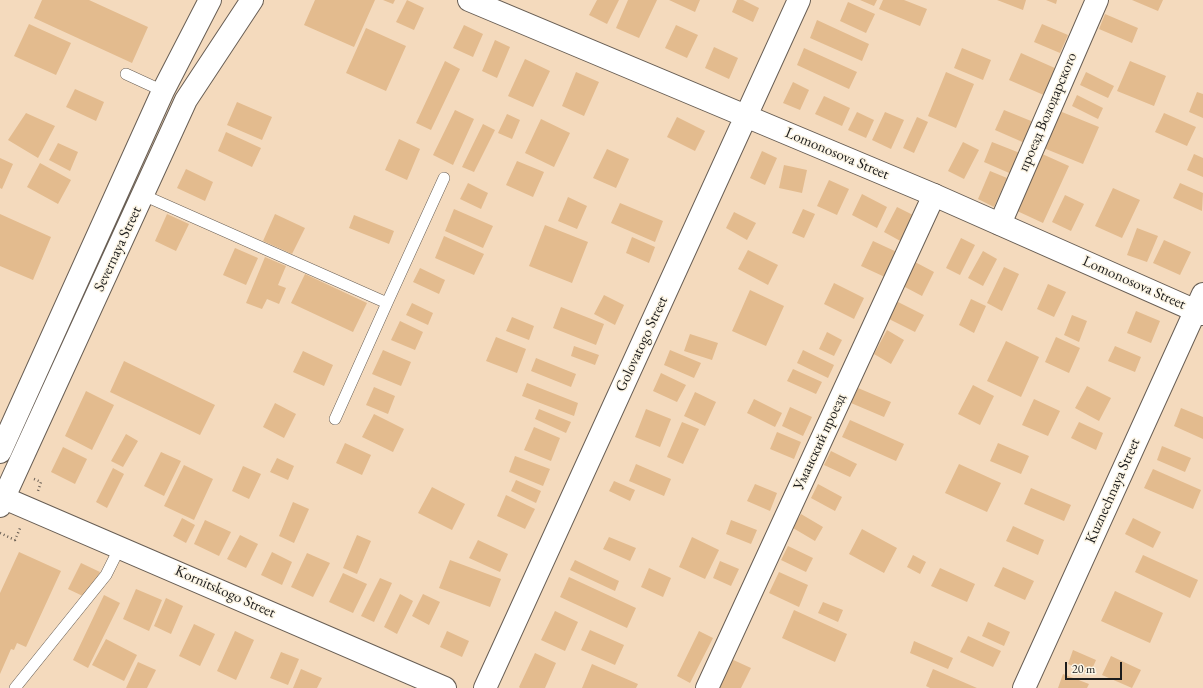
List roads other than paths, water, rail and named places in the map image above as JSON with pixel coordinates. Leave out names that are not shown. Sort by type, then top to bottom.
[{"type":"street","name":"Severnaya Street","points":[[0,452],[163,91],[210,0]]},
{"type":"street","name":"Severnaya Street","points":[[2,502],[186,100],[252,0]]},
{"type":"street","name":"Lomonosova Street","points":[[469,0],[1000,224],[1200,306]]},
{"type":"street","name":"Golovatogo Street","points":[[485,688],[799,0]]},
{"type":"street","name":"проезд Володарского","points":[[1000,224],[1097,0]]},
{"type":"street","name":"Уманский проезд","points":[[707,688],[934,195]]},
{"type":"street","name":"Kuznechnaya Street","points":[[1024,688],[1200,306]]},
{"type":"street","name":"Kornitskogo Street","points":[[2,502],[120,547],[445,688]]},
{"type":"lane","points":[[126,74],[163,91]]},
{"type":"lane","points":[[335,419],[444,178]]},
{"type":"lane","points":[[143,195],[387,304]]},
{"type":"lane","points":[[15,688],[106,575],[120,547]]}]
